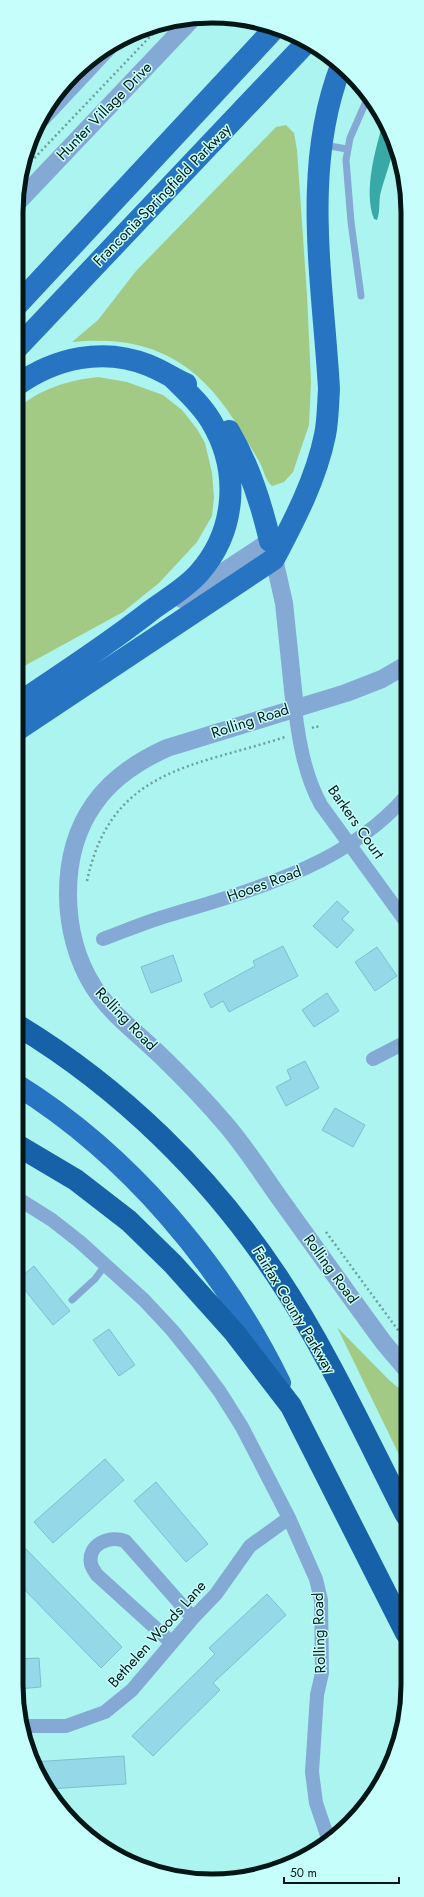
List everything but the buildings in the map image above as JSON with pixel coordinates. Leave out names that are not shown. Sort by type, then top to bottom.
[{"type":"highway","points":[[23,1025],[39,1038]]},
{"type":"highway","name":"Fairfax County Parkway","points":[[23,1029],[39,1038],[106,1088],[139,1116],[169,1144],[227,1207],[277,1276],[299,1312],[345,1396],[401,1505]]},
{"type":"highway","points":[[23,1149],[76,1180],[102,1199],[153,1244],[214,1309],[291,1406],[401,1623]]},
{"type":"main road","name":"Franconia-Springfield Parkway","points":[[23,299],[108,208],[185,122],[271,32]]},
{"type":"main road","name":"Franconia-Springfield Parkway","points":[[23,342],[303,46]]},
{"type":"main road","points":[[23,726],[272,550],[313,479],[326,433],[329,389],[318,213],[320,145],[339,71]]},
{"type":"main road","points":[[23,281],[100,199],[185,122]]},
{"type":"main road","points":[[23,382],[37,373],[64,362],[108,355],[147,364],[197,390],[208,400],[227,428],[244,459],[258,496],[272,550]]},
{"type":"main road","points":[[23,700],[110,643],[181,590],[199,573],[215,551],[227,521],[231,489],[228,460],[223,444],[210,419],[202,408],[173,378]]},
{"type":"main road","points":[[23,1089],[55,1112],[112,1159],[192,1244],[212,1268],[251,1328],[291,1406]]},
{"type":"street","name":"Hunter Village Drive","points":[[24,196],[186,25]]},
{"type":"street","points":[[55,106],[97,62]]},
{"type":"street","points":[[110,643],[272,550]]},
{"type":"street","name":"Rolling Road","points":[[272,550],[286,621],[295,709],[167,748],[137,763],[113,782],[86,817],[71,860],[68,903],[70,925],[74,946],[82,966],[94,987],[109,1006],[181,1075],[229,1129],[384,1343],[401,1363]]},
{"type":"street","points":[[295,709],[367,686],[401,667]]},
{"type":"street","name":"Barkers Court","points":[[295,709],[298,733],[312,788],[321,805],[401,915]]},
{"type":"street","name":"Hooes Road","points":[[103,939],[160,918],[230,897],[299,872],[328,859],[350,845],[392,813],[401,802]]},
{"type":"street","points":[[373,1058],[401,1044]]},
{"type":"street","name":"Rolling Road","points":[[23,1202],[52,1220],[106,1264],[144,1300],[197,1360],[242,1427],[289,1518],[316,1579],[321,1600],[322,1672],[317,1695],[312,1772],[316,1803],[327,1835]]},
{"type":"street","name":"Bethelen Woods Lane","points":[[28,1726],[66,1726],[104,1712],[132,1690],[193,1618],[216,1594],[250,1546],[289,1518]]},
{"type":"street","points":[[172,1643],[97,1575],[91,1565],[91,1555],[98,1545],[104,1540],[118,1538],[125,1541],[193,1618]]},
{"type":"lane","points":[[361,296],[347,185],[347,149],[356,122],[366,102]]},
{"type":"lane","points":[[320,145],[347,149]]},
{"type":"lane","points":[[72,1300],[95,1278],[106,1264]]},
{"type":"path","points":[[29,164],[153,32]]},
{"type":"path","points":[[86,886],[91,861],[100,838],[120,809],[144,787],[178,770],[210,758],[298,733],[316,726],[320,728]]},
{"type":"path","points":[[323,1227],[401,1334]]},
{"type":"green space","points":[[286,125],[294,133],[297,150],[307,295],[311,382],[309,425],[293,472],[284,482],[272,486],[266,479],[256,456],[225,407],[209,387],[191,370],[150,348],[126,343],[101,341],[72,342],[98,320],[136,271],[276,127]]},
{"type":"green space","points":[[98,377],[127,382],[163,395],[182,410],[197,429],[205,443],[212,473],[214,497],[212,516],[197,542],[159,583],[123,612],[23,667],[23,404],[45,391],[65,383]]},
{"type":"green space","points":[[337,1327],[389,1380],[401,1390],[401,1459]]},
{"type":"water","points":[[382,128],[392,154],[380,196],[377,220],[374,219],[370,195],[370,182],[374,156]]}]
